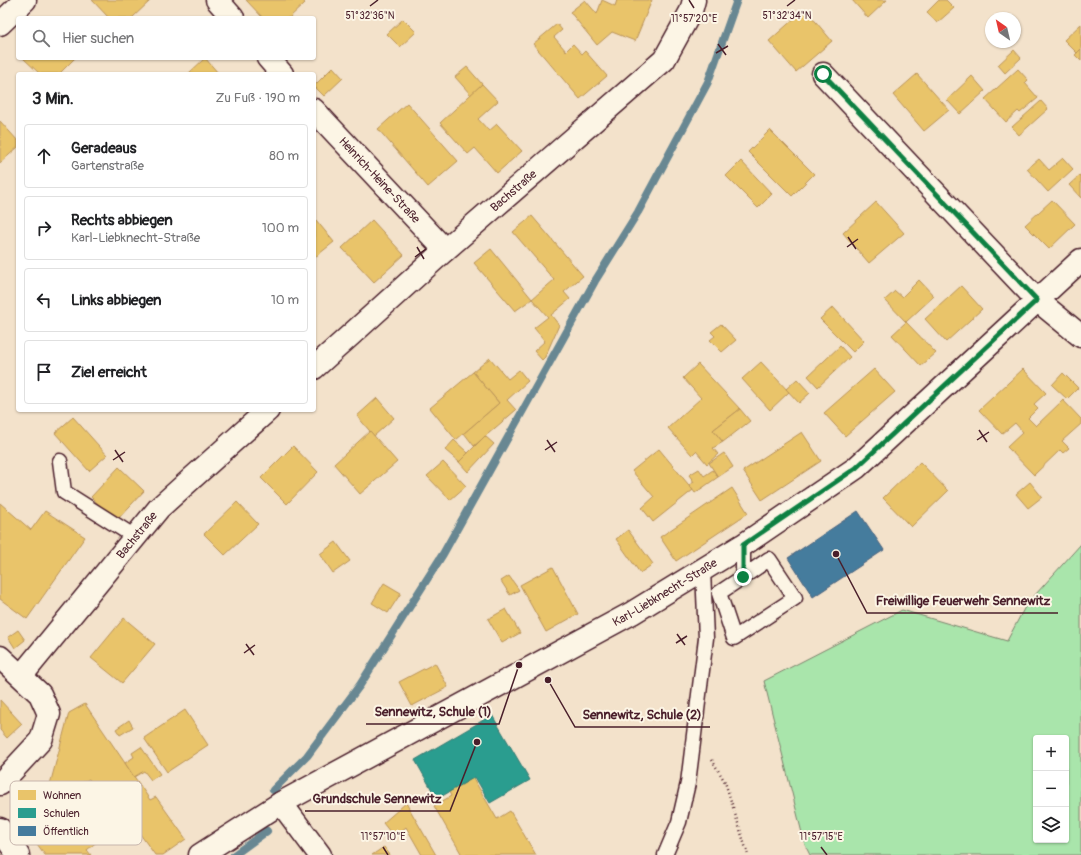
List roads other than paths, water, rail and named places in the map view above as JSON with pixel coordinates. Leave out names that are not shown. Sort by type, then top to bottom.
[{"type":"street","points":[[0,24],[25,0]]},
{"type":"street","points":[[217,0],[231,16]]},
{"type":"street","name":"Bachstraße","points":[[316,366],[445,250],[664,60],[691,11],[694,0]]},
{"type":"street","points":[[270,60],[280,72]]},
{"type":"street","points":[[823,74],[1037,300],[1081,336]]},
{"type":"street","name":"Heinrich-Heine-Straße","points":[[316,112],[445,250]]},
{"type":"street","name":"Karl-Liebknecht-Straße","points":[[200,855],[280,803],[632,613],[703,571],[743,545],[856,468],[1081,260]]},
{"type":"street","name":"Bachstraße","points":[[22,676],[159,508],[266,412]]},
{"type":"street","points":[[0,656],[40,694],[49,714],[41,740],[0,784]]},
{"type":"street","points":[[280,803],[320,855]]},
{"type":"street","points":[[0,829],[10,843]]},
{"type":"street","points":[[11,845],[18,855]]},
{"type":"lane","points":[[60,461],[64,492],[135,537]]},
{"type":"lane","points":[[743,545],[743,577]]},
{"type":"lane","points":[[769,559],[795,598],[734,638],[719,593],[743,577],[769,559]]},
{"type":"lane","points":[[665,855],[679,822],[688,783],[706,638],[703,571]]},
{"type":"waterway","points":[[273,790],[307,756],[360,685],[443,554],[595,281],[638,212],[708,82],[737,0]]},
{"type":"waterway","points":[[234,855],[267,831]]},
{"type":"place","name":"Freiwillige Feuerwehr Sennewitz","points":[[836,554]]},
{"type":"place","name":"Sennewitz, Schule (1)","points":[[519,665]]},
{"type":"place","name":"Sennewitz, Schule (2)","points":[[548,680]]},
{"type":"place","name":"Grundschule Sennewitz","points":[[477,742]]}]
